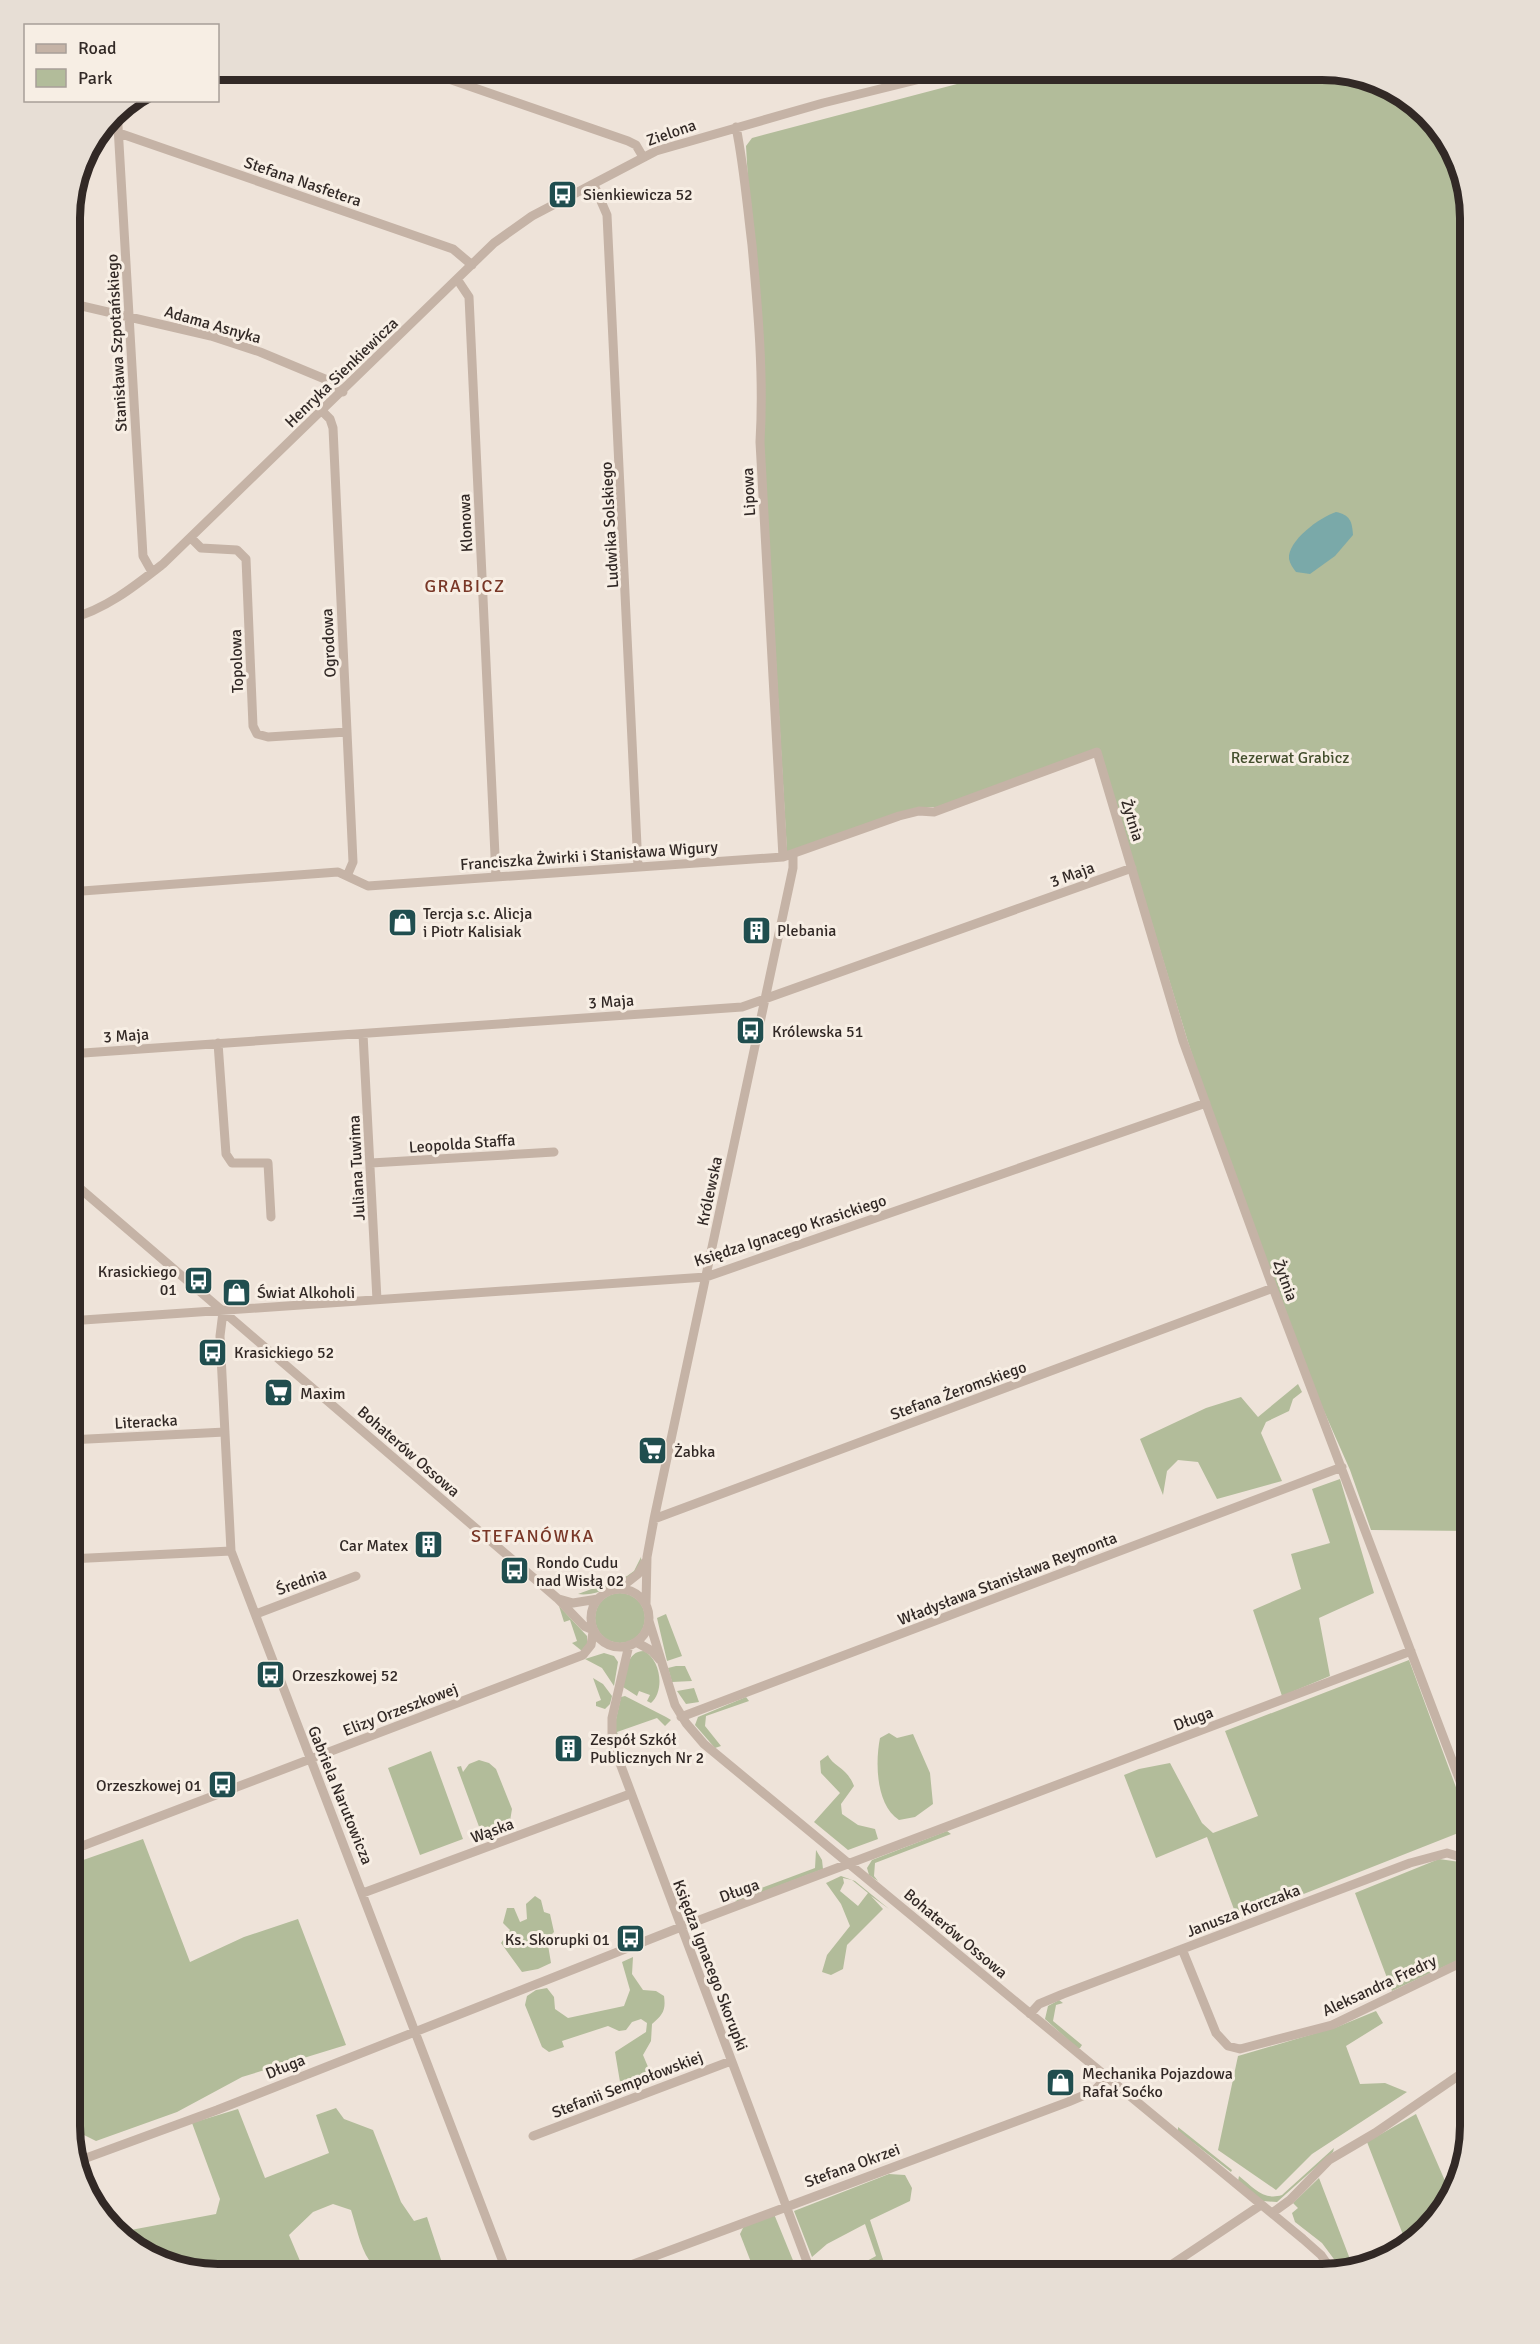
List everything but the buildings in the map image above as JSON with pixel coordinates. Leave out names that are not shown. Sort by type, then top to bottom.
[{"type":"street","name":"Zielona","points":[[449,79],[628,141],[636,145],[643,158],[672,146],[736,127],[914,80]]},
{"type":"street","name":"Stanisława Szpotańskiego","points":[[118,122],[143,556],[152,572]]},
{"type":"street","name":"Lipowa","points":[[736,127],[743,164],[756,289],[762,405],[760,442],[788,856]]},
{"type":"street","name":"Stefana Nasfetera","points":[[119,133],[453,249],[472,265]]},
{"type":"street","name":"Henryka Sienkiewicza","points":[[80,615],[97,609],[152,572],[191,538],[323,412],[457,279],[521,223],[643,158]]},
{"type":"street","name":"Ludwika Solskiego","points":[[594,185],[606,210],[608,226],[638,867]]},
{"type":"street","name":"Klonowa","points":[[457,279],[469,297],[496,877]]},
{"type":"street","name":"Adama Asnyka","points":[[80,306],[211,336],[260,352],[332,382],[343,392]]},
{"type":"street","name":"Ogrodowa","points":[[323,412],[330,419],[333,428],[353,862],[347,876]]},
{"type":"street","name":"Topolowa","points":[[191,538],[201,548],[237,550],[246,559],[253,726],[257,734],[268,737],[347,732]]},
{"type":"street","name":"Franciszka Żwirki i Stanisława Wigury","points":[[80,891],[338,872],[357,884],[368,886],[788,856],[899,816],[919,811],[934,812],[1097,752]]},
{"type":"street","name":"Żytnia","points":[[1097,752],[1184,1041],[1273,1288],[1460,1781]]},
{"type":"street","name":"Królewska","points":[[646,1604],[647,1557],[654,1519],[764,1001],[788,856]]},
{"type":"street","name":"3 Maja","points":[[80,1053],[742,1007],[1132,868]]},
{"type":"street","name":"Juliana Tuwima","points":[[363,1034],[377,1300]]},
{"type":"street","points":[[219,1043],[226,1154],[232,1163],[268,1163],[271,1217]]},
{"type":"street","name":"Księdza Ignacego Krasickiego","points":[[79,1320],[706,1277],[1206,1103]]},
{"type":"street","name":"Leopolda Staffa","points":[[371,1163],[554,1152]]},
{"type":"street","name":"Bohaterów Ossowa","points":[[79,1188],[556,1598],[584,1626],[592,1630]]},
{"type":"street","name":"Stefana Żeromskiego","points":[[654,1519],[1273,1288]]},
{"type":"street","name":"Gabriela Narutowicza","points":[[223,1312],[220,1336],[231,1551],[504,2264]]},
{"type":"street","name":"Literacka","points":[[79,1439],[225,1432]]},
{"type":"street","name":"Władysława Stanisława Reymonta","points":[[681,1717],[1342,1467]]},
{"type":"street","points":[[79,1558],[231,1551]]},
{"type":"street","points":[[556,1598],[573,1603],[598,1599],[619,1589],[638,1574],[647,1557]]},
{"type":"street","name":"Średnia","points":[[256,1614],[356,1576]]},
{"type":"street","points":[[619,1589],[631,1590],[646,1604],[649,1621],[645,1633],[633,1644]]},
{"type":"street","points":[[598,1599],[591,1613],[592,1630],[599,1639],[614,1646],[633,1644],[652,1651],[662,1662]]},
{"type":"street","name":"Bohaterów Ossowa","points":[[649,1621],[668,1688],[681,1717],[704,1744],[1272,2213],[1316,2250],[1327,2264]]},
{"type":"street","name":"Elizy Orzeszkowej","points":[[79,1847],[583,1655],[591,1645],[592,1630]]},
{"type":"street","name":"Księdza Ignacego Skorupki","points":[[633,1644],[624,1662],[610,1733],[630,1794],[808,2264]]},
{"type":"street","points":[[614,1646],[624,1662]]},
{"type":"street","name":"Długa","points":[[83,2159],[217,2110],[681,1927],[1411,1651]]},
{"type":"street","name":"Wąska","points":[[363,1893],[630,1794]]},
{"type":"street","name":"Janusza Korczaka","points":[[1030,2014],[1043,2002],[1410,1863],[1447,1853],[1460,1857]]},
{"type":"street","name":"Aleksandra Fredry","points":[[1182,1949],[1216,2033],[1228,2046],[1240,2049],[1332,2025],[1460,1963]]},
{"type":"street","name":"Stefanii Sempołowskiej","points":[[534,2136],[731,2061]]},
{"type":"street","points":[[1272,2213],[1290,2200],[1329,2160],[1375,2133],[1460,2075]]},
{"type":"street","name":"Stefana Okrzei","points":[[633,2264],[1068,2102],[1094,2091],[1106,2078]]},
{"type":"street","points":[[1172,2264],[1261,2205]]},
{"type":"green space","name":"Rezerwat Grabicz","points":[[973,80],[1331,80],[1367,87],[1399,103],[1420,120],[1442,149],[1456,182],[1460,218],[1460,1531],[1371,1530],[1350,1470],[1267,1282],[1188,1042],[1099,749],[937,807],[922,807],[787,852],[746,146],[752,138]]},
{"type":"green space","points":[[1298,1384],[1302,1392],[1293,1399],[1289,1411],[1266,1422],[1261,1433],[1282,1481],[1217,1499],[1198,1462],[1178,1460],[1167,1471],[1163,1495],[1140,1439],[1206,1408],[1241,1397],[1258,1417]]},
{"type":"green space","points":[[1340,1479],[1374,1593],[1319,1618],[1330,1676],[1282,1696],[1253,1610],[1301,1589],[1291,1554],[1330,1543],[1312,1489]]},
{"type":"green space","points":[[641,1557],[635,1572],[627,1579],[596,1593],[578,1594],[627,1576],[634,1571]]},
{"type":"green space","points":[[620,1593],[638,1600],[645,1618],[638,1636],[620,1643],[602,1636],[595,1618],[602,1600]]},
{"type":"green space","points":[[559,1606],[587,1636],[587,1645],[582,1651],[572,1643],[577,1641],[570,1620],[564,1622]]},
{"type":"green space","points":[[666,1614],[682,1656],[667,1661],[657,1618]]},
{"type":"green space","points":[[644,1651],[654,1661],[659,1676],[658,1691],[651,1703],[647,1701],[650,1695],[639,1691],[637,1696],[623,1687],[630,1659],[638,1652]]},
{"type":"green space","points":[[604,1653],[614,1656],[618,1662],[614,1686],[602,1668],[585,1659]]},
{"type":"green space","points":[[1409,1660],[1460,1798],[1460,1832],[1238,1920],[1207,1837],[1156,1858],[1124,1775],[1139,1769],[1170,1763],[1202,1823],[1213,1833],[1258,1816],[1225,1731]]},
{"type":"green space","points":[[685,1666],[692,1681],[672,1682],[668,1668]]},
{"type":"green space","points":[[593,1678],[603,1684],[612,1696],[610,1704],[605,1709],[596,1706],[596,1702],[601,1700]]},
{"type":"green space","points":[[694,1688],[699,1702],[686,1704],[677,1691]]},
{"type":"green space","points":[[625,1696],[671,1720],[665,1726],[657,1718],[617,1732],[622,1746],[618,1747],[614,1728],[621,1697]]},
{"type":"green space","points":[[746,1697],[749,1701],[706,1716],[705,1726],[721,1746],[715,1748],[695,1725],[698,1717]]},
{"type":"green space","points":[[889,1733],[897,1738],[913,1734],[930,1773],[933,1804],[915,1817],[899,1820],[891,1813],[882,1794],[879,1783],[878,1748],[880,1738]]},
{"type":"green space","points":[[431,1751],[463,1839],[420,1855],[388,1768]]},
{"type":"green space","points":[[828,1755],[848,1775],[854,1786],[841,1804],[842,1814],[858,1825],[875,1829],[878,1839],[848,1850],[814,1822],[840,1793],[821,1773],[820,1761]]},
{"type":"green space","points":[[479,1760],[489,1763],[496,1769],[512,1809],[510,1821],[500,1830],[484,1829],[481,1832],[457,1767],[461,1766],[463,1772],[469,1764]]},
{"type":"green space","points":[[947,1831],[951,1834],[875,1863],[874,1876],[878,1881],[869,1875],[867,1868],[872,1860]]},
{"type":"green space","points":[[143,1839],[190,1962],[244,1937],[298,1919],[346,2045],[242,2077],[177,2112],[96,2141],[80,2133],[79,2006],[82,2004],[79,1993],[79,1861]]},
{"type":"green space","points":[[816,1850],[822,1860],[823,1869],[736,1902],[734,1898],[815,1868]]},
{"type":"green space","points":[[1439,1859],[1460,1862],[1460,1959],[1392,1991],[1355,1893]]},
{"type":"green space","points":[[841,1876],[855,1881],[889,1909],[871,1896],[883,1909],[847,1945],[843,1969],[831,1975],[822,1972],[827,1955],[850,1926],[841,1904],[826,1883]],"holes":[[[843,1878],[852,1880],[868,1893],[858,1906],[840,1891],[844,1883]]]},
{"type":"green space","points":[[535,1896],[541,1900],[544,1912],[550,1914],[554,1932],[547,1939],[551,1963],[538,1969],[522,1972],[501,1943],[510,1930],[503,1923],[507,1908],[514,1908],[520,1922],[527,1919],[526,1904]]},
{"type":"green space","points":[[633,1957],[632,1974],[643,1990],[656,1991],[664,1996],[665,2005],[661,2015],[652,2024],[651,2041],[643,2055],[651,2074],[630,2088],[620,2082],[615,2052],[646,2032],[647,2023],[641,2019],[632,2022],[626,2030],[619,2031],[608,2026],[562,2041],[564,2047],[549,2052],[542,2047],[525,2005],[527,1996],[536,1990],[547,1988],[554,1997],[555,2009],[568,2018],[624,2006],[630,1990],[622,1962]]},
{"type":"green space","points":[[1059,2000],[1063,2003],[1056,2005],[1053,2021],[1082,2045],[1080,2048],[1077,2048],[1045,2019],[1048,2006]]},
{"type":"green space","points":[[1376,2011],[1383,2023],[1346,2046],[1360,2084],[1385,2083],[1407,2092],[1312,2154],[1276,2190],[1218,2150],[1238,2056],[1337,2027]]},
{"type":"green space","points":[[336,2108],[344,2119],[373,2130],[401,2202],[414,2221],[427,2217],[442,2264],[373,2264],[363,2249],[351,2210],[333,2204],[313,2212],[289,2235],[301,2264],[191,2262],[165,2254],[128,2231],[216,2214],[220,2199],[192,2123],[238,2109],[265,2178],[329,2153],[316,2115]]},
{"type":"green space","points":[[1416,2114],[1447,2185],[1432,2210],[1404,2237],[1367,2142]]},
{"type":"green space","points":[[1178,2127],[1232,2170],[1231,2172],[1178,2131]]},
{"type":"green space","points":[[1334,2148],[1333,2152],[1277,2202],[1263,2201],[1238,2181],[1239,2176],[1264,2195],[1282,2195]]},
{"type":"green space","points":[[889,2174],[905,2175],[912,2188],[910,2201],[870,2220],[884,2264],[861,2264],[876,2256],[865,2224],[827,2244],[812,2257],[794,2211]]},
{"type":"green space","points":[[1319,2178],[1351,2261],[1337,2263],[1322,2243],[1295,2222],[1292,2213],[1298,2208],[1293,2203]]},
{"type":"green space","points":[[774,2214],[794,2264],[752,2264],[740,2234],[744,2226]]},
{"type":"water","points":[[1336,512],[1349,519],[1353,535],[1335,556],[1310,574],[1296,572],[1289,559],[1293,545],[1314,524]]},
{"type":"place","name":"Sienkiewicza 52","points":[[562,194]]},
{"type":"place","name":"Tercja s.c. Alicja i Piotr Kalisiak","points":[[402,922]]},
{"type":"place","name":"Plebania","points":[[756,930]]},
{"type":"place","name":"Królewska 51","points":[[751,1031]]},
{"type":"place","name":"Krasickiego 01","points":[[198,1280]]},
{"type":"place","name":"Świat Alkoholi","points":[[236,1292]]},
{"type":"place","name":"Krasickiego 52","points":[[213,1352]]},
{"type":"place","name":"Maxim","points":[[279,1393]]},
{"type":"place","name":"Żabka","points":[[653,1451]]},
{"type":"place","name":"Car Matex","points":[[429,1545]]},
{"type":"place","name":"Rondo Cudu nad Wisłą 02","points":[[515,1571]]},
{"type":"place","name":"Orzeszkowej 52","points":[[271,1675]]},
{"type":"place","name":"Zespół Szkół Publicznych Nr 2","points":[[569,1748]]},
{"type":"place","name":"Orzeszkowej 01","points":[[223,1785]]},
{"type":"place","name":"Ks. Skorupki 01","points":[[631,1939]]},
{"type":"place","name":"Mechanika Pojazdowa Rafał Soćko","points":[[1061,2082]]},
{"type":"district","name":"GRABICZ","points":[[465,586]]},
{"type":"district","name":"STEFANÓWKA","points":[[533,1536]]}]
